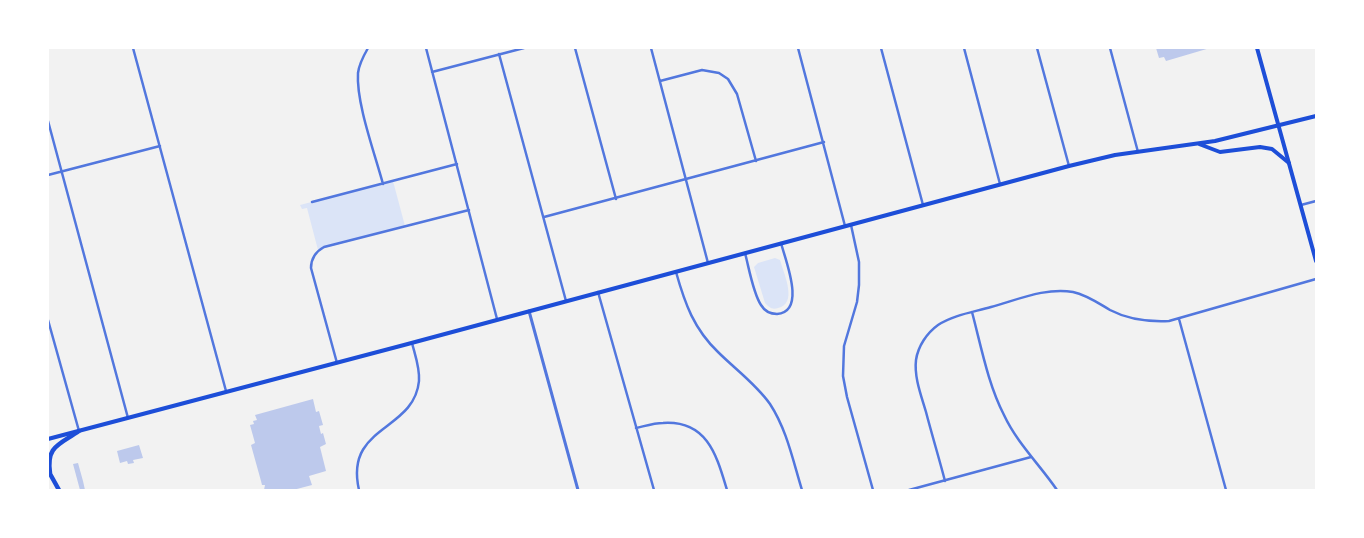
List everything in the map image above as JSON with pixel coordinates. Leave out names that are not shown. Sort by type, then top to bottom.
[{"type":"highway","points":[[59,490],[48,471],[48,460],[52,449],[78,431]]},
{"type":"main road","points":[[1257,48],[1316,261]]},
{"type":"main road","points":[[48,439],[1069,166],[1138,152],[1240,136],[1316,116]]},
{"type":"main road","points":[[1197,143],[1220,152],[1260,147],[1272,149],[1289,163]]},
{"type":"street","points":[[134,48],[226,392]]},
{"type":"street","points":[[368,48],[360,67],[359,90],[366,124],[383,184]]},
{"type":"street","points":[[426,48],[497,319]]},
{"type":"street","points":[[432,72],[524,48]]},
{"type":"street","points":[[575,48],[616,199]]},
{"type":"street","points":[[651,48],[708,263]]},
{"type":"street","points":[[798,48],[845,226]]},
{"type":"street","points":[[881,48],[923,205]]},
{"type":"street","points":[[964,48],[1000,184]]},
{"type":"street","points":[[1037,48],[1069,166]]},
{"type":"street","points":[[1110,48],[1138,152]]},
{"type":"street","points":[[499,54],[566,301]]},
{"type":"street","points":[[660,81],[702,70],[719,73],[728,79],[737,94],[756,161]]},
{"type":"street","points":[[48,121],[128,418]]},
{"type":"street","points":[[544,217],[824,142]]},
{"type":"street","points":[[48,175],[160,146]]},
{"type":"street","points":[[312,202],[457,164]]},
{"type":"street","points":[[1301,205],[1316,201]]},
{"type":"street","points":[[338,363],[311,268],[312,260],[318,251],[324,247],[469,210]]},
{"type":"street","points":[[851,225],[858,256],[859,284],[857,302],[844,346],[843,376],[873,490]]},
{"type":"street","points":[[745,253],[760,303],[768,312],[782,313],[791,305],[793,294],[781,243]]},
{"type":"street","points":[[676,272],[692,319],[704,337],[754,385],[769,404],[781,424],[790,447],[802,490]]},
{"type":"street","points":[[945,481],[920,391],[916,374],[916,360],[922,342],[932,330],[946,320],[1042,293],[1059,291],[1083,295],[1125,317],[1139,321],[1154,322],[1179,319],[1316,279]]},
{"type":"street","points":[[598,292],[654,490]]},
{"type":"street","points":[[529,311],[578,490]]},
{"type":"street","points":[[972,312],[998,403],[1006,419],[1031,457],[1057,490]]},
{"type":"street","points":[[1179,319],[1226,490]]},
{"type":"street","points":[[48,320],[78,431]]},
{"type":"street","points":[[359,490],[358,465],[362,451],[374,435],[405,412],[414,399],[419,372],[412,343]]},
{"type":"street","points":[[636,428],[671,422],[697,431],[715,452],[727,490]]},
{"type":"street","points":[[909,490],[1031,457]]},
{"type":"shaded area","points":[[393,181],[405,226],[318,250],[307,208],[302,209],[300,205]]},
{"type":"shaded area","points":[[775,258],[780,260],[787,281],[789,295],[784,305],[774,309],[765,303],[754,267],[758,263]]},
{"type":"building","points":[[1156,48],[1210,48],[1166,61],[1164,57],[1159,58]]},
{"type":"building","points":[[313,399],[316,412],[319,411],[323,425],[319,426],[326,444],[320,447],[326,471],[309,476],[312,485],[293,490],[264,490],[265,485],[262,485],[251,445],[255,443],[250,425],[254,424],[253,421],[257,420],[255,415]]},
{"type":"building","points":[[139,445],[143,458],[133,460],[134,463],[128,464],[127,461],[120,463],[117,451]]},
{"type":"building","points":[[78,463],[85,490],[80,490],[73,464]]}]
